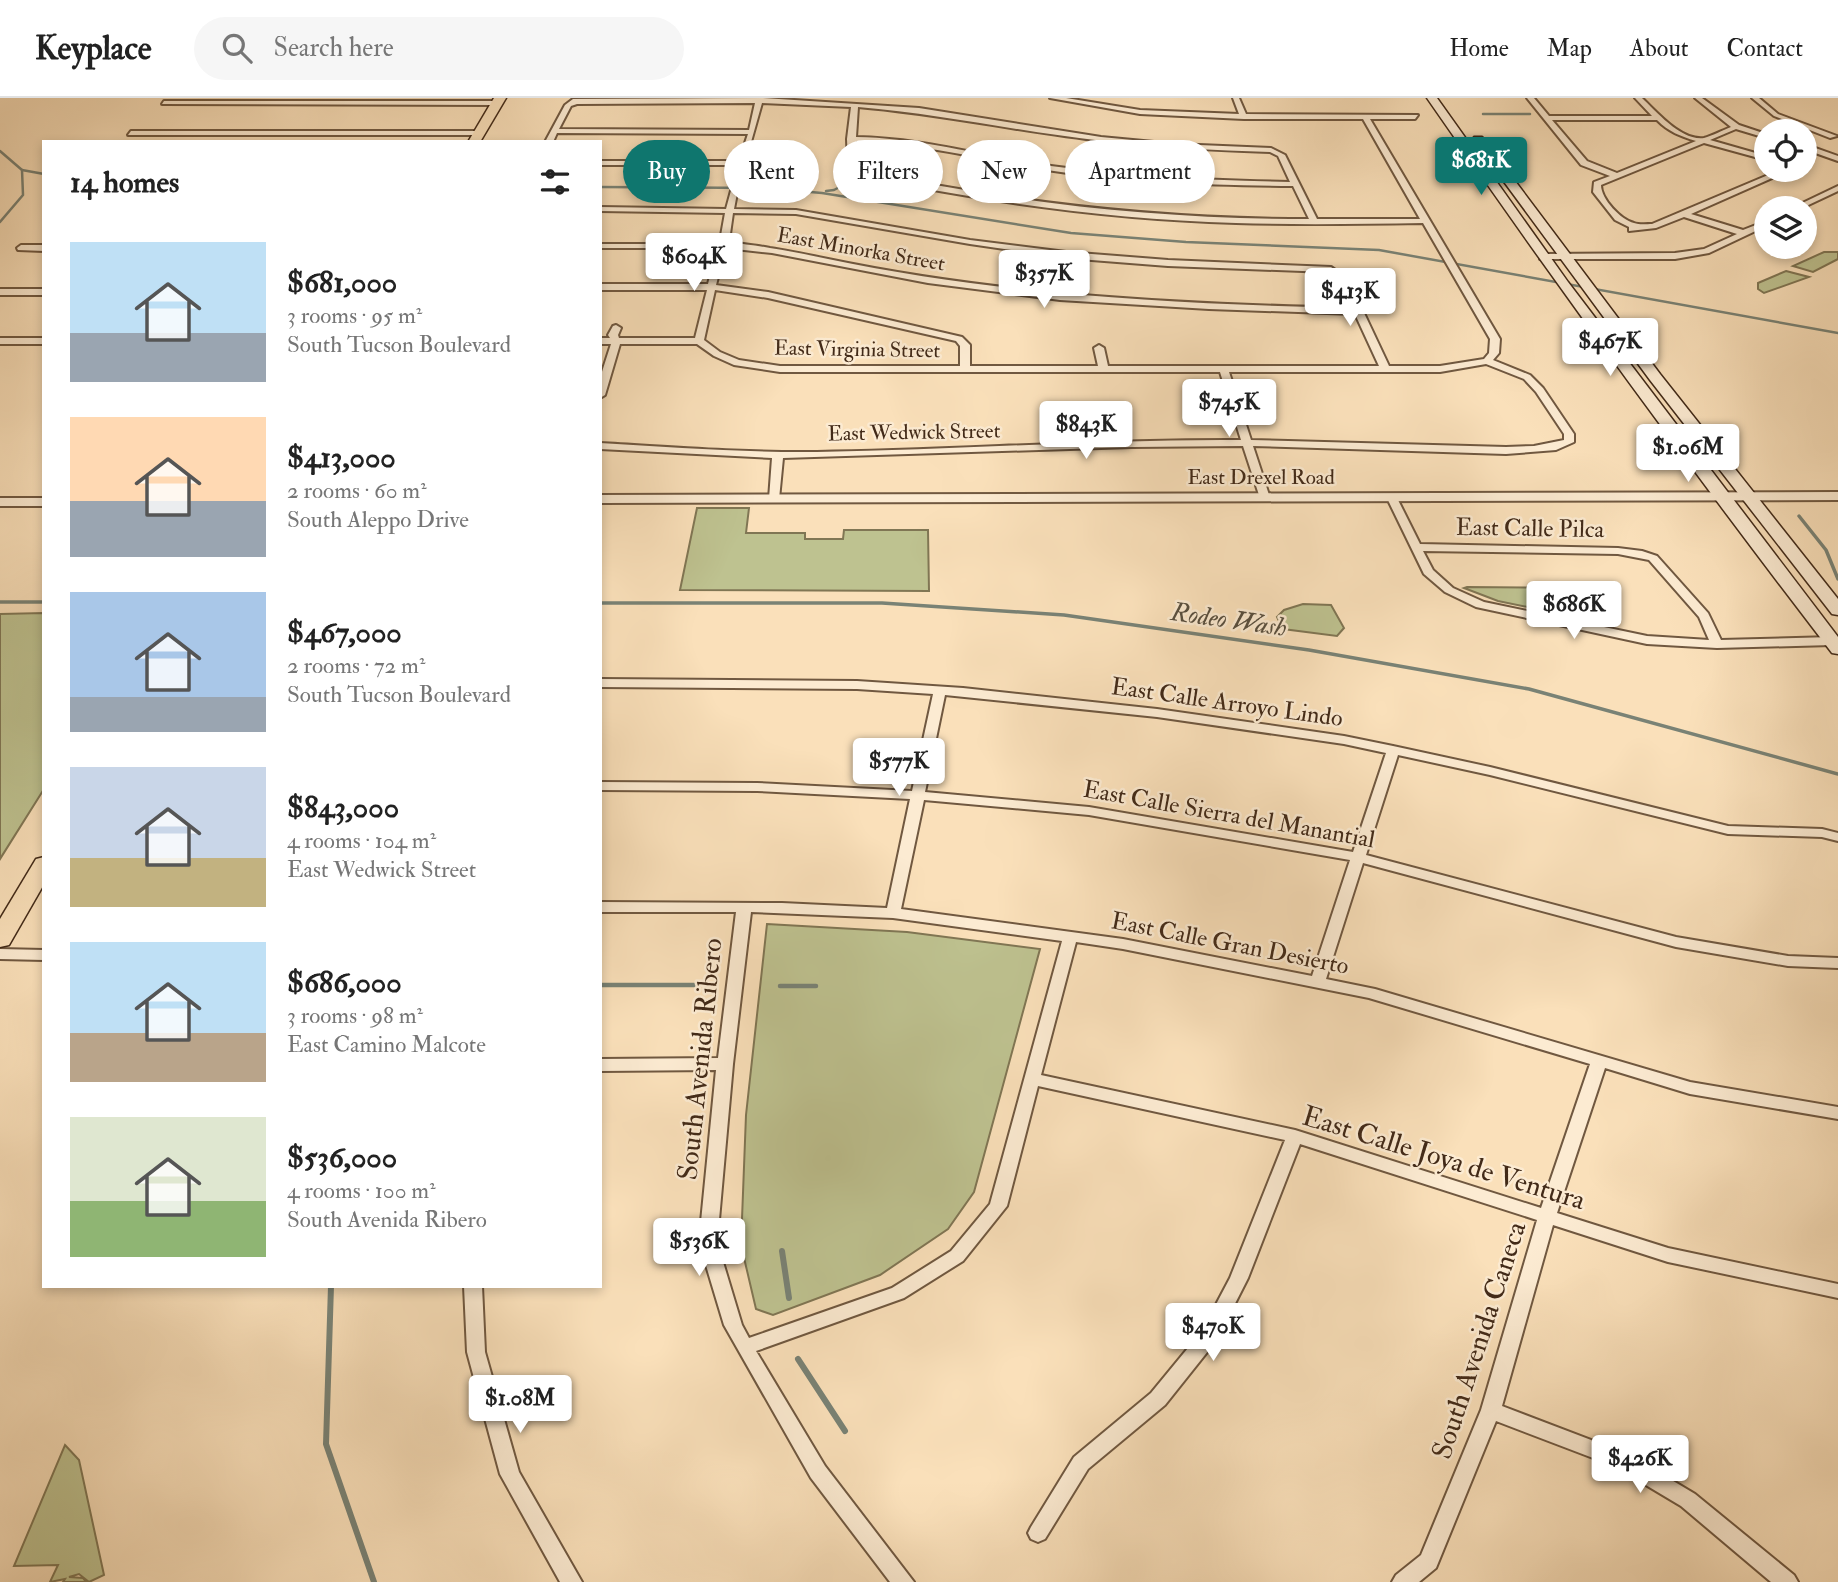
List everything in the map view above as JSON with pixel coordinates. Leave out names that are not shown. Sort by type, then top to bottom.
[{"type":"main road","points":[[1432,98],[1560,281],[1835,645]]},
{"type":"main road","points":[[477,137],[498,101]]},
{"type":"main road","points":[[1472,130],[1584,285],[1746,496],[1838,610]]},
{"type":"main road","points":[[0,939],[42,867]]},
{"type":"street","points":[[1053,98],[1140,112],[1244,117],[1415,117]]},
{"type":"street","points":[[1236,98],[1244,117]]},
{"type":"street","points":[[1530,98],[1584,163],[1618,176]]},
{"type":"street","points":[[1637,98],[1657,118],[1680,134],[1700,142],[1754,155]]},
{"type":"street","points":[[1698,98],[1737,127],[1754,132]]},
{"type":"street","points":[[1755,98],[1776,115],[1835,136]]},
{"type":"street","points":[[749,140],[759,99]]},
{"type":"street","points":[[550,140],[568,105],[575,101],[759,99],[919,110],[1101,139],[1175,146],[1274,150],[1281,155],[1314,220]]},
{"type":"street","points":[[164,103],[498,101]]},
{"type":"street","points":[[855,104],[851,163],[859,170],[883,178],[1048,206],[1190,218],[1425,221]]},
{"type":"street","points":[[1365,117],[1495,339],[1494,353],[1487,361]]},
{"type":"street","points":[[1548,118],[1657,118]]},
{"type":"street","points":[[1737,127],[1597,184],[1597,192],[1618,219],[1633,227],[1653,226],[1758,182]]},
{"type":"street","points":[[555,131],[752,132]]},
{"type":"street","points":[[131,133],[477,137]]},
{"type":"street","points":[[1817,138],[1835,136]]},
{"type":"street","points":[[851,139],[898,141],[1048,168],[1144,178],[1294,184]]},
{"type":"street","points":[[1817,151],[1838,159]]},
{"type":"street","points":[[602,163],[724,163]]},
{"type":"street","points":[[1817,198],[1838,188]]},
{"type":"street","points":[[602,341],[699,341],[718,246],[732,203]]},
{"type":"street","points":[[602,209],[731,209],[822,215],[970,242],[1066,255],[1168,263],[1337,270],[1385,368]]},
{"type":"street","points":[[1684,214],[1743,233]]},
{"type":"street","points":[[1543,257],[1675,256],[1706,251],[1754,228]]},
{"type":"street","points":[[602,246],[718,246]]},
{"type":"street","name":"East Minorka Street","points":[[718,246],[787,253],[879,272],[962,285],[1087,300],[1169,307],[1359,311]]},
{"type":"street","points":[[21,248],[42,248]]},
{"type":"street","points":[[602,287],[710,287],[768,295],[960,339],[965,345],[965,370]]},
{"type":"street","points":[[0,292],[42,292]]},
{"type":"street","points":[[825,321],[839,312]]},
{"type":"street","points":[[602,388],[616,341],[616,328]]},
{"type":"street","points":[[0,341],[42,341]]},
{"type":"street","name":"East Virginia Street","points":[[699,341],[717,354],[737,363],[759,367],[965,370],[1440,369],[1487,361]]},
{"type":"street","points":[[1099,348],[1104,370]]},
{"type":"street","points":[[1248,355],[1253,370]]},
{"type":"street","name":"East Wedwick Street","points":[[602,446],[778,454],[960,451],[1097,444],[1516,449],[1551,449],[1569,445],[1569,435],[1540,390],[1527,377],[1487,361]]},
{"type":"street","points":[[1223,370],[1265,498]]},
{"type":"street","points":[[774,499],[778,454]]},
{"type":"street","name":"East Drexel Road","points":[[602,499],[1838,496]]},
{"type":"street","points":[[1392,498],[1428,572],[1449,590],[1480,605],[1647,640],[1717,644],[1835,645]]},
{"type":"street","points":[[0,502],[42,502]]},
{"type":"street","name":"East Calle Pilca","points":[[1416,547],[1645,552],[1704,616],[1717,644]]},
{"type":"street","name":"East Calle Arroyo Lindo","points":[[602,682],[845,684],[940,690],[1157,713],[1344,740],[1393,750],[1490,771],[1728,830],[1822,833],[1838,837]]},
{"type":"street","points":[[893,913],[940,690]]},
{"type":"street","points":[[1317,983],[1393,750]]},
{"type":"street","name":"East Calle Sierra del Manantial","points":[[602,786],[757,787],[918,795],[1089,811],[1358,857],[1676,942],[1788,961],[1838,963]]},
{"type":"street","name":"East Calle Gran Desierto","points":[[602,907],[893,913],[1123,944],[1370,993],[1690,1088],[1838,1113]]},
{"type":"street","name":"South Avenida Ribero","points":[[744,908],[725,1064],[708,1242],[733,1325],[744,1347],[818,1472],[903,1582]]},
{"type":"street","points":[[744,1347],[898,1293],[957,1256],[998,1206],[1070,937]]},
{"type":"street","points":[[0,954],[42,954]]},
{"type":"street","name":"South Avenida Caneca","points":[[1403,1582],[1429,1561],[1491,1410],[1546,1216],[1599,1062]]},
{"type":"street","points":[[602,1065],[725,1064]]},
{"type":"street","name":"East Calle Joya de Ventura","points":[[1032,1079],[1295,1136],[1668,1255],[1838,1291]]},
{"type":"street","points":[[1038,1533],[1081,1463],[1158,1399],[1209,1336],[1239,1278],[1295,1136]]},
{"type":"street","points":[[473,1288],[476,1352],[510,1474],[571,1582]]},
{"type":"street","points":[[1491,1410],[1621,1460],[1688,1500],[1787,1582]]},
{"type":"green space","points":[[1838,252],[1838,259],[1813,272],[1793,266],[1808,259],[1817,259],[1817,255]]},
{"type":"green space","points":[[1786,271],[1809,277],[1764,293],[1758,289],[1758,283]]},
{"type":"green space","points":[[697,508],[749,508],[746,533],[805,533],[805,539],[843,539],[844,530],[928,530],[929,591],[680,590]]},
{"type":"green space","points":[[1464,588],[1564,588],[1581,618],[1498,601]]},
{"type":"green space","points":[[1303,604],[1331,605],[1344,628],[1337,636],[1283,629],[1277,617],[1284,610]]},
{"type":"green space","points":[[42,613],[42,792],[0,859],[0,614]]},
{"type":"green space","points":[[767,924],[907,932],[1040,949],[974,1192],[948,1229],[880,1275],[773,1315],[756,1309],[741,1245],[746,1115]]},
{"type":"green space","points":[[65,1445],[79,1460],[104,1575],[89,1582],[79,1574],[69,1577],[83,1578],[86,1582],[63,1582],[65,1579],[50,1582],[58,1565],[14,1566]]},
{"type":"waterway","points":[[1483,114],[1530,114]]},
{"type":"waterway","points":[[0,151],[22,170]]},
{"type":"waterway","points":[[0,222],[23,195],[22,170]]},
{"type":"waterway","points":[[22,170],[42,174]]},
{"type":"waterway","points":[[602,187],[764,188],[822,193],[1071,233],[1186,242],[1379,250],[1838,333]]},
{"type":"waterway","points":[[826,191],[833,190]]},
{"type":"waterway","points":[[1799,516],[1826,550],[1838,579]]},
{"type":"waterway","name":"Rodeo Wash","points":[[0,602],[42,602]]},
{"type":"waterway","name":"Rodeo Wash","points":[[602,603],[882,603],[1064,615],[1309,650],[1529,689],[1838,774]]},
{"type":"waterway","points":[[602,985],[699,985]]},
{"type":"waterway","points":[[780,986],[816,986]]},
{"type":"waterway","points":[[782,1251],[789,1298]]},
{"type":"waterway","points":[[331,1288],[326,1444],[374,1582]]},
{"type":"waterway","points":[[798,1359],[845,1431]]}]
